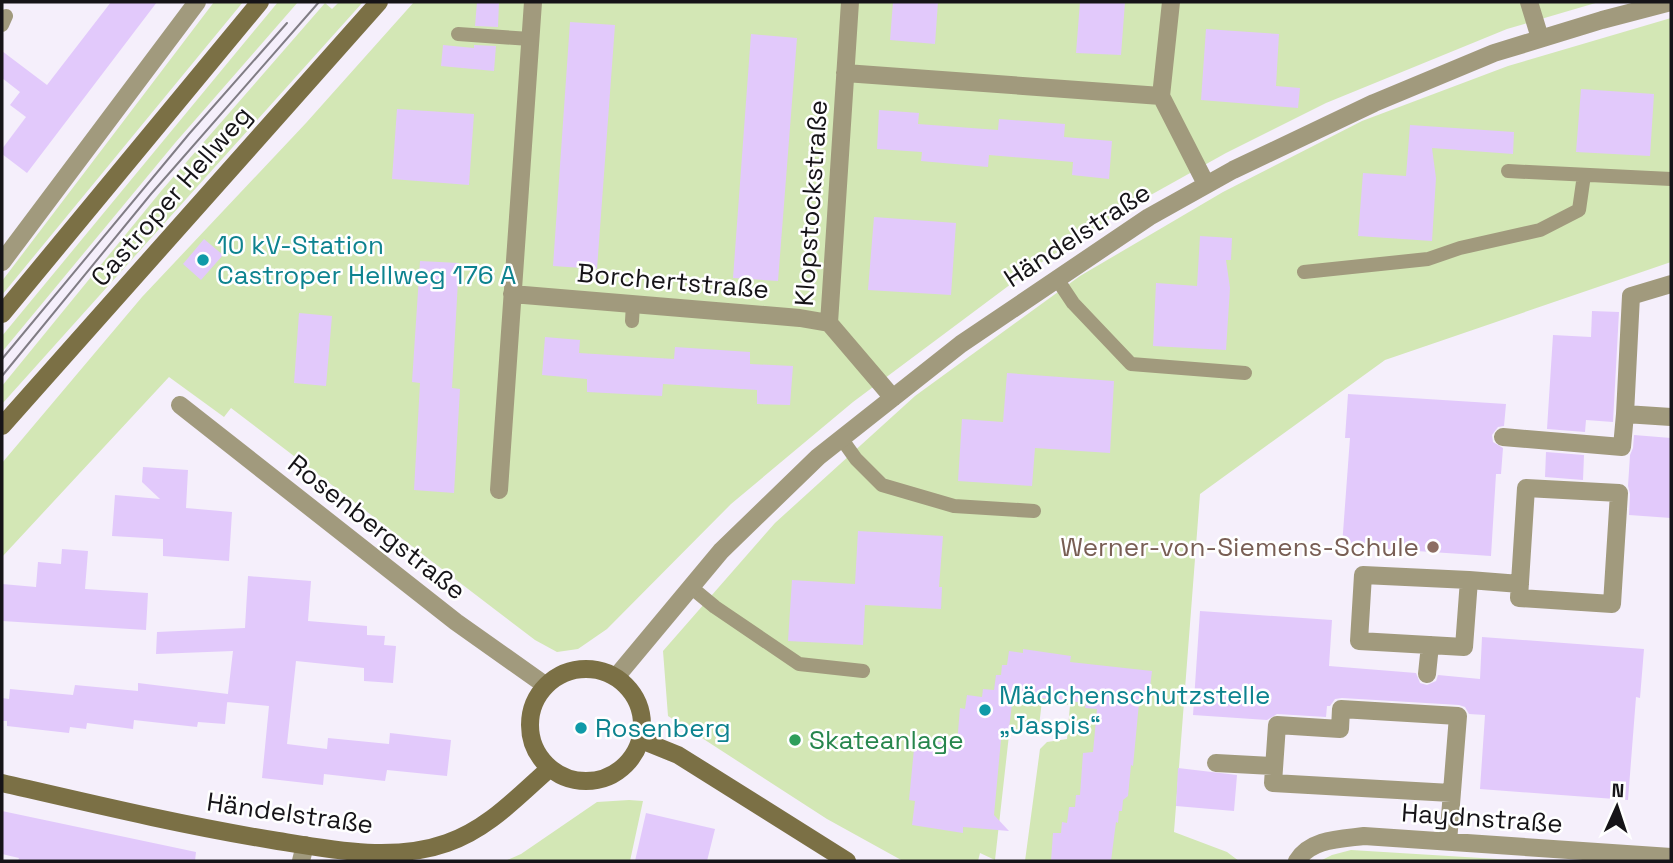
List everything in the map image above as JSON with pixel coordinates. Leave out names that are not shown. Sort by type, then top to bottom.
[{"type":"street","points":[[2,262],[197,2]]},
{"type":"street","name":"Castroper Hellweg","points":[[2,314],[260,2]]},
{"type":"street","name":"Castroper Hellweg","points":[[2,426],[379,2]]},
{"type":"street","points":[[499,490],[533,2]]},
{"type":"street","name":"Klopstockstraße","points":[[850,2],[829,323],[893,398]]},
{"type":"street","points":[[1171,2],[1161,96],[1206,184]]},
{"type":"street","points":[[1529,2],[1540,38]]},
{"type":"street","name":"Händelstraße","points":[[616,677],[721,551],[841,439],[961,344],[1149,217],[1206,184],[1374,103],[1494,53],[1671,2]]},
{"type":"street","name":"Klopstockstraße","points":[[845,73],[1161,96]]},
{"type":"street","points":[[1503,437],[1622,447],[1631,296],[1671,284]]},
{"type":"street","name":"Borchertstraße","points":[[512,295],[633,312],[800,318],[829,323]]},
{"type":"street","name":"Rosenbergstraße","points":[[180,405],[456,622],[545,685]]},
{"type":"street","points":[[1625,414],[1671,417]]},
{"type":"street","points":[[1526,488],[1619,493],[1612,604],[1519,598],[1520,584],[1526,488]]},
{"type":"street","points":[[1469,580],[1464,647],[1359,641],[1363,575],[1469,580],[1520,584]]},
{"type":"street","points":[[1427,674],[1430,645]]},
{"type":"street","points":[[579,668],[598,670],[616,677],[630,689],[639,704],[643,722],[641,740],[632,758],[618,772],[600,780],[573,780],[550,769],[535,751],[529,728],[533,705],[545,685],[561,674],[579,668]]},
{"type":"street","points":[[1448,842],[1458,716],[1341,709],[1340,729],[1277,725],[1273,783],[1451,793]]},
{"type":"street","points":[[641,740],[678,755],[848,861]]},
{"type":"street","points":[[1216,763],[1274,766]]},
{"type":"street","name":"Händelstraße","points":[[2,783],[303,853],[371,853],[410,852],[446,844],[484,827],[550,769]]},
{"type":"street","name":"Haydnstraße","points":[[1297,861],[1301,854],[1327,840],[1364,836],[1671,857]]},
{"type":"lane","points":[[458,34],[530,39]]},
{"type":"lane","points":[[1507,171],[1671,178]]},
{"type":"lane","points":[[1304,272],[1428,260],[1460,248],[1540,230],[1579,210],[1584,176]]},
{"type":"lane","points":[[1057,279],[1073,303],[1131,365],[1245,373]]},
{"type":"lane","points":[[841,439],[856,459],[882,485],[954,506],[1034,510]]},
{"type":"lane","points":[[692,588],[715,607],[799,664],[863,671]]},
{"type":"green space","points":[[214,2],[243,2],[2,295],[2,281]]},
{"type":"green space","points":[[278,2],[298,2],[175,143],[2,352],[2,336]]},
{"type":"green space","points":[[339,2],[363,2],[2,404],[2,386],[162,190],[325,3],[332,9]]},
{"type":"green space","points":[[414,2],[1599,2],[1507,29],[1326,103],[1226,153],[1122,211],[1031,269],[853,402],[731,504],[607,629],[578,649],[557,652],[535,640],[231,408],[224,417],[169,377],[2,557],[2,463],[142,297],[306,123]]},
{"type":"green space","points":[[1671,18],[1671,262],[1385,360],[1200,494],[1174,832],[1227,852],[1239,861],[1025,861],[1040,749],[1047,742],[1067,739],[1070,705],[1042,701],[1039,726],[1009,735],[995,860],[980,853],[978,861],[903,861],[827,819],[668,716],[663,651],[775,523],[915,396],[1080,276],[1223,192],[1362,121],[1508,66]]},
{"type":"green space","points":[[643,801],[630,861],[505,861],[521,854],[597,802]]},
{"type":"green space","points":[[1351,850],[1532,861],[1320,861]]},
{"type":"building","points":[[111,2],[157,2],[27,173],[2,154],[2,149],[26,117],[10,105],[20,92],[2,78],[2,51],[47,85]]},
{"type":"building","points":[[477,2],[499,2],[498,27],[475,26]]},
{"type":"building","points":[[893,2],[938,2],[935,44],[890,40]]},
{"type":"building","points":[[1080,2],[1125,2],[1121,55],[1076,53]]},
{"type":"building","points":[[570,22],[615,25],[597,269],[553,266]]},
{"type":"building","points":[[1206,29],[1279,34],[1276,86],[1300,88],[1298,108],[1201,100]]},
{"type":"building","points":[[751,34],[797,38],[778,281],[733,278]]},
{"type":"building","points":[[443,45],[474,48],[474,45],[496,46],[494,71],[441,66]]},
{"type":"building","points":[[1581,89],[1654,94],[1650,156],[1576,152]]},
{"type":"building","points":[[397,109],[474,114],[469,185],[392,179]]},
{"type":"building","points":[[879,110],[919,113],[918,124],[998,130],[999,119],[1065,124],[1064,137],[1112,141],[1109,179],[1072,175],[1073,162],[989,155],[988,167],[921,161],[922,152],[877,149]]},
{"type":"building","points":[[1410,125],[1514,132],[1513,154],[1432,148],[1436,178],[1432,241],[1358,236],[1363,173],[1406,176]]},
{"type":"building","points":[[874,217],[956,223],[951,295],[868,290]]},
{"type":"building","points":[[1200,236],[1232,238],[1231,260],[1226,260],[1230,288],[1226,350],[1153,346],[1156,283],[1197,286]]},
{"type":"building","name":"10 kV-Station Castroper Hellweg 176 A","points":[[204,239],[223,255],[201,280],[183,264]]},
{"type":"building","points":[[420,261],[459,263],[452,388],[460,389],[454,493],[414,490],[420,383],[412,382]]},
{"type":"building","points":[[1592,311],[1619,312],[1613,422],[1586,420],[1585,432],[1547,429],[1553,335],[1591,337]]},
{"type":"building","points":[[299,313],[332,316],[326,386],[294,383]]},
{"type":"building","points":[[545,337],[580,340],[579,353],[674,359],[675,347],[750,352],[750,364],[793,366],[790,405],[757,404],[757,390],[663,384],[662,396],[587,392],[587,379],[542,375]]},
{"type":"building","points":[[1007,373],[1114,381],[1110,453],[1035,448],[1032,486],[958,481],[962,419],[1003,422]]},
{"type":"building","points":[[1348,394],[1506,404],[1504,426],[1498,427],[1492,435],[1493,442],[1503,448],[1501,474],[1496,474],[1491,556],[1342,546],[1350,438],[1345,438]]},
{"type":"building","points":[[1634,435],[1671,438],[1671,518],[1629,515],[1628,486]]},
{"type":"building","points":[[1546,452],[1584,455],[1583,480],[1545,477]]},
{"type":"building","points":[[143,467],[188,470],[186,508],[232,512],[229,561],[163,556],[163,539],[112,536],[115,495],[160,499],[142,482]]},
{"type":"building","points":[[858,531],[943,536],[939,587],[942,587],[941,609],[865,605],[863,645],[788,641],[792,580],[855,584]]},
{"type":"building","points":[[62,549],[88,551],[85,589],[148,593],[146,630],[2,621],[2,584],[36,587],[38,562],[61,564]]},
{"type":"building","points":[[248,576],[311,581],[308,621],[367,626],[367,635],[385,636],[384,645],[396,646],[393,683],[364,681],[364,668],[296,661],[287,744],[327,749],[328,738],[389,744],[390,733],[451,740],[447,776],[387,770],[385,781],[324,774],[323,785],[262,778],[269,706],[227,702],[233,651],[156,654],[157,632],[245,628]]},
{"type":"building","points":[[1200,611],[1332,620],[1329,666],[1416,673],[1420,683],[1427,685],[1436,681],[1438,675],[1480,679],[1482,637],[1644,649],[1640,698],[1636,697],[1628,800],[1480,789],[1485,715],[1469,714],[1465,707],[1459,705],[1342,698],[1335,699],[1327,706],[1326,717],[1277,714],[1267,720],[1193,715]]},
{"type":"building","points":[[1023,649],[1071,656],[1070,662],[1152,671],[1148,704],[1139,703],[1128,796],[1123,800],[1122,811],[1119,811],[1118,823],[1116,822],[1111,861],[1051,861],[1053,833],[1061,833],[1062,822],[1067,823],[1069,807],[1075,807],[1076,795],[1080,795],[1083,753],[1093,752],[1097,709],[1085,708],[1086,703],[1013,695],[1009,729],[1002,729],[994,815],[1009,831],[963,827],[963,833],[912,825],[915,801],[909,800],[914,749],[924,750],[925,740],[957,744],[960,708],[965,709],[967,695],[982,697],[983,689],[994,690],[996,675],[1001,675],[1002,665],[1007,665],[1009,651],[1023,653]]},
{"type":"building","points":[[138,683],[228,694],[225,724],[198,722],[197,727],[134,720],[133,729],[87,723],[86,729],[70,727],[69,733],[7,726],[7,721],[2,721],[2,698],[9,699],[10,689],[73,695],[75,685],[138,691]]},
{"type":"building","points":[[1178,768],[1237,775],[1234,811],[1176,806]]},
{"type":"building","points":[[2,811],[196,852],[195,861],[18,861],[19,858],[2,854]]},
{"type":"building","points":[[646,813],[715,829],[707,861],[635,861]]},
{"type":"tram line","points":[[2,376],[151,194],[319,2]]},
{"type":"tram line","points":[[2,359],[189,134],[287,23]]},
{"type":"place","name":"10 kV-Station Castroper Hellweg 176 A","points":[[203,260]]},
{"type":"place","name":"Werner-von-Siemens-Schule","points":[[1433,547]]},
{"type":"place","name":"Mädchenschutzstelle „Jaspis“","points":[[985,710]]},
{"type":"place","name":"Rosenberg","points":[[581,728]]},
{"type":"place","name":"Skateanlage","points":[[795,740]]}]
